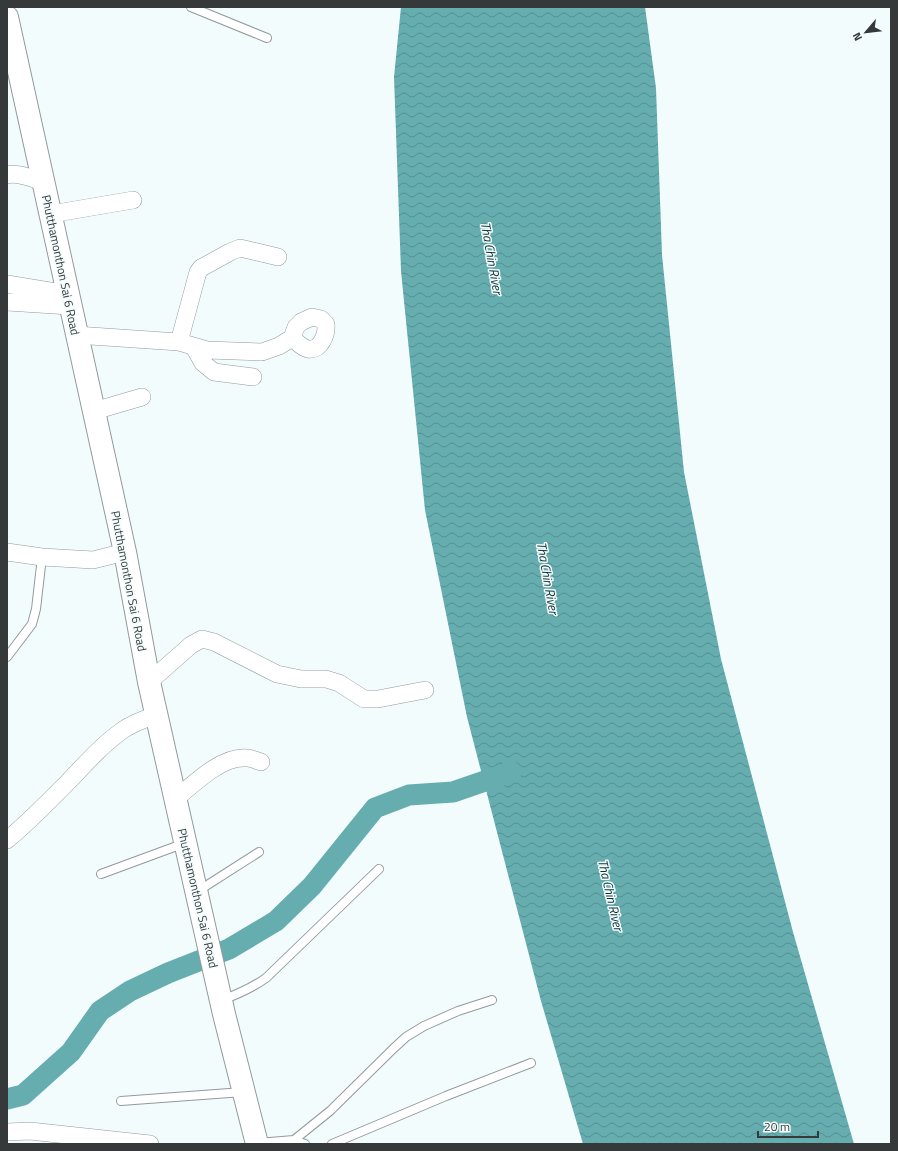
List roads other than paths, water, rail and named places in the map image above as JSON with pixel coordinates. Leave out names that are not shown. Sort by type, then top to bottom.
[{"type":"main road","name":"Phutthamonthon Sai 6 Road","points":[[7,18],[124,552],[148,682],[219,992],[257,1143]]},
{"type":"street","points":[[7,175],[22,176],[44,182]]},
{"type":"street","points":[[51,214],[133,200]]},
{"type":"street","points":[[253,377],[214,372],[203,363],[187,344],[198,272],[201,268],[240,248],[278,257]]},
{"type":"street","points":[[7,284],[69,300]]},
{"type":"street","points":[[7,302],[69,300]]},
{"type":"street","points":[[76,335],[187,344],[207,350],[262,352],[279,346],[292,338]]},
{"type":"street","points":[[94,411],[142,397]]},
{"type":"street","points":[[7,552],[42,557],[93,560],[124,552]]},
{"type":"street","points":[[148,682],[191,645],[202,639],[214,642],[277,674],[302,679],[326,679],[339,683],[364,699],[378,699],[425,690]]},
{"type":"street","points":[[8,837],[52,798],[101,747],[129,727],[156,714]]},
{"type":"street","points":[[175,799],[217,767],[231,759],[244,757],[261,762]]},
{"type":"street","points":[[7,1132],[30,1131],[150,1144]]},
{"type":"lane","points":[[191,7],[267,38]]},
{"type":"lane","points":[[7,658],[32,624],[36,609],[42,557]]},
{"type":"lane","points":[[102,874],[185,843]]},
{"type":"lane","points":[[196,892],[260,852]]},
{"type":"lane","points":[[219,992],[251,988],[266,978],[379,869]]},
{"type":"lane","points":[[294,1140],[330,1111],[406,1038],[424,1026],[458,1011],[492,1000]]},
{"type":"lane","points":[[332,1144],[446,1096],[531,1064]]},
{"type":"lane","points":[[121,1101],[244,1092]]},
{"type":"lane","points":[[257,1143],[294,1140],[305,1144]]},
{"type":"water","name":"Tha Chin River","points":[[401,7],[645,7],[656,88],[662,255],[684,472],[721,659],[793,932],[854,1144],[583,1144],[541,1001],[467,717],[425,510],[401,271],[394,77]]},
{"type":"waterway","points":[[7,1099],[23,1095],[71,1052],[100,1011],[130,991],[168,973],[229,949],[276,921],[312,886],[375,808],[409,795],[453,792],[511,772]]}]
